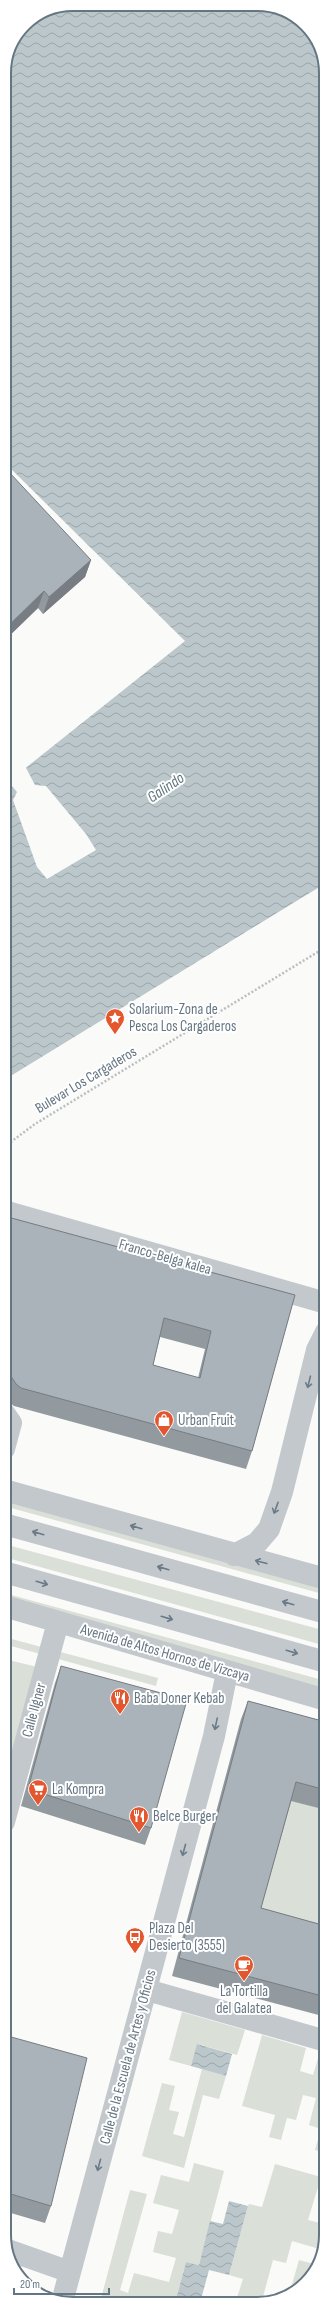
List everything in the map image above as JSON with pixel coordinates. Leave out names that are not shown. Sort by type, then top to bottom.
[{"type":"street","name":"Franco-Belga kalea","points":[[11,1214],[319,1300]]},
{"type":"street","points":[[234,1555],[257,1543],[269,1529],[282,1492],[319,1346]]},
{"type":"street","points":[[11,1492],[319,1578]]},
{"type":"street","points":[[11,1526],[319,1611]]},
{"type":"street","points":[[11,1574],[319,1660]]},
{"type":"street","name":"Avenida de Altos Hornos de Vizcaya","points":[[11,1608],[319,1698]]},
{"type":"street","name":"Calle Ilgner","points":[[11,1796],[58,1622]]},
{"type":"street","name":"Calle de la Escuela de Artes y Oficios","points":[[64,2296],[214,1736],[227,1672]]},
{"type":"street","points":[[147,1990],[319,2039]]},
{"type":"street","points":[[13,2252],[70,2272]]},
{"type":"path","name":"Bulevar Los Cargaderos","points":[[11,1142],[35,1124],[319,951]]},
{"type":"shaded area","points":[[11,1501],[319,1585],[319,1593],[11,1508]]},
{"type":"shaded area","points":[[11,1546],[319,1629],[319,1644],[11,1559]]},
{"type":"shaded area","points":[[11,1595],[319,1679],[319,1687],[11,1601]]},
{"type":"shaded area","points":[[11,1639],[158,1678],[156,1686],[11,1646]]},
{"type":"shaded area","points":[[11,1661],[46,1669],[11,1798]]},
{"type":"shaded area","points":[[289,1800],[319,1808],[319,1944],[254,1926]]},
{"type":"shaded area","points":[[182,2012],[245,2030],[237,2055],[198,2044],[191,2066],[169,2060]]},
{"type":"shaded area","points":[[262,2035],[306,2048],[300,2071],[313,2075],[319,2055],[319,2128],[309,2125],[316,2098],[303,2095],[296,2120],[287,2118],[281,2140],[269,2137],[275,2115],[242,2106]]},
{"type":"shaded area","points":[[202,2069],[226,2076],[219,2099],[203,2095],[184,2168],[142,2156],[162,2083],[175,2086],[169,2110],[179,2112],[173,2134],[184,2137]]},
{"type":"shaded area","points":[[319,2136],[319,2151],[315,2150]]},
{"type":"shaded area","points":[[194,2163],[224,2171],[199,2265],[186,2262],[177,2297],[101,2297],[130,2190],[147,2194],[120,2290],[128,2293],[134,2273],[169,2282],[176,2258],[153,2252],[158,2231],[172,2234],[179,2210],[153,2203],[161,2175],[189,2182]]},
{"type":"shaded area","points":[[275,2164],[319,2176],[319,2184],[308,2220],[319,2223],[318,2248],[292,2241],[286,2263],[273,2260],[263,2297],[237,2297],[243,2279],[229,2275],[248,2206],[249,2204],[262,2207]]},
{"type":"shaded area","points":[[299,2260],[312,2263],[309,2270],[291,2287]]},
{"type":"water","name":"Galindo","points":[[257,11],[273,13],[288,19],[304,32],[309,38],[318,61],[319,887],[11,1076],[11,778],[185,641],[11,469],[12,61],[21,38],[29,29],[38,21],[61,12]]},
{"type":"water","points":[[197,2044],[232,2054],[226,2076],[191,2066]]},
{"type":"water","points":[[229,2201],[248,2206],[229,2275],[209,2270],[202,2297],[177,2297],[186,2262],[199,2265],[210,2221],[223,2224]]},
{"type":"pier","points":[[25,766],[35,785],[46,786],[86,834],[96,850],[47,879],[37,867],[13,800],[17,792],[11,785],[11,776]]},
{"type":"building","points":[[11,474],[91,560],[49,597],[44,591],[11,623]]},
{"type":"building","points":[[11,1218],[295,1295],[252,1451],[21,1388],[16,1384],[11,1376]],"holes":[[[164,1318],[211,1331],[200,1378],[153,1365]]]},
{"type":"building","points":[[61,1666],[187,1700],[151,1828],[28,1789]]},
{"type":"building","points":[[248,1701],[319,1720],[319,1788],[296,1782],[261,1908],[319,1924],[319,1995],[179,1958]]},
{"type":"building","points":[[11,2037],[87,2058],[51,2206],[11,2194]]},
{"type":"place","name":"Solarium-Zona de Pesca Los Cargaderos","points":[[115,1035]]},
{"type":"place","name":"Urban Fruit","points":[[164,1437]]},
{"type":"place","name":"Baba Doner Kebab","points":[[120,1715]]},
{"type":"place","name":"La Kompra","points":[[38,1806]]},
{"type":"place","name":"Belce Burger","points":[[139,1833]]},
{"type":"place","name":"Plaza Del Desierto (3555)","points":[[135,1954]]},
{"type":"place","name":"La Tortilla del Galatea","points":[[244,1982]]}]
